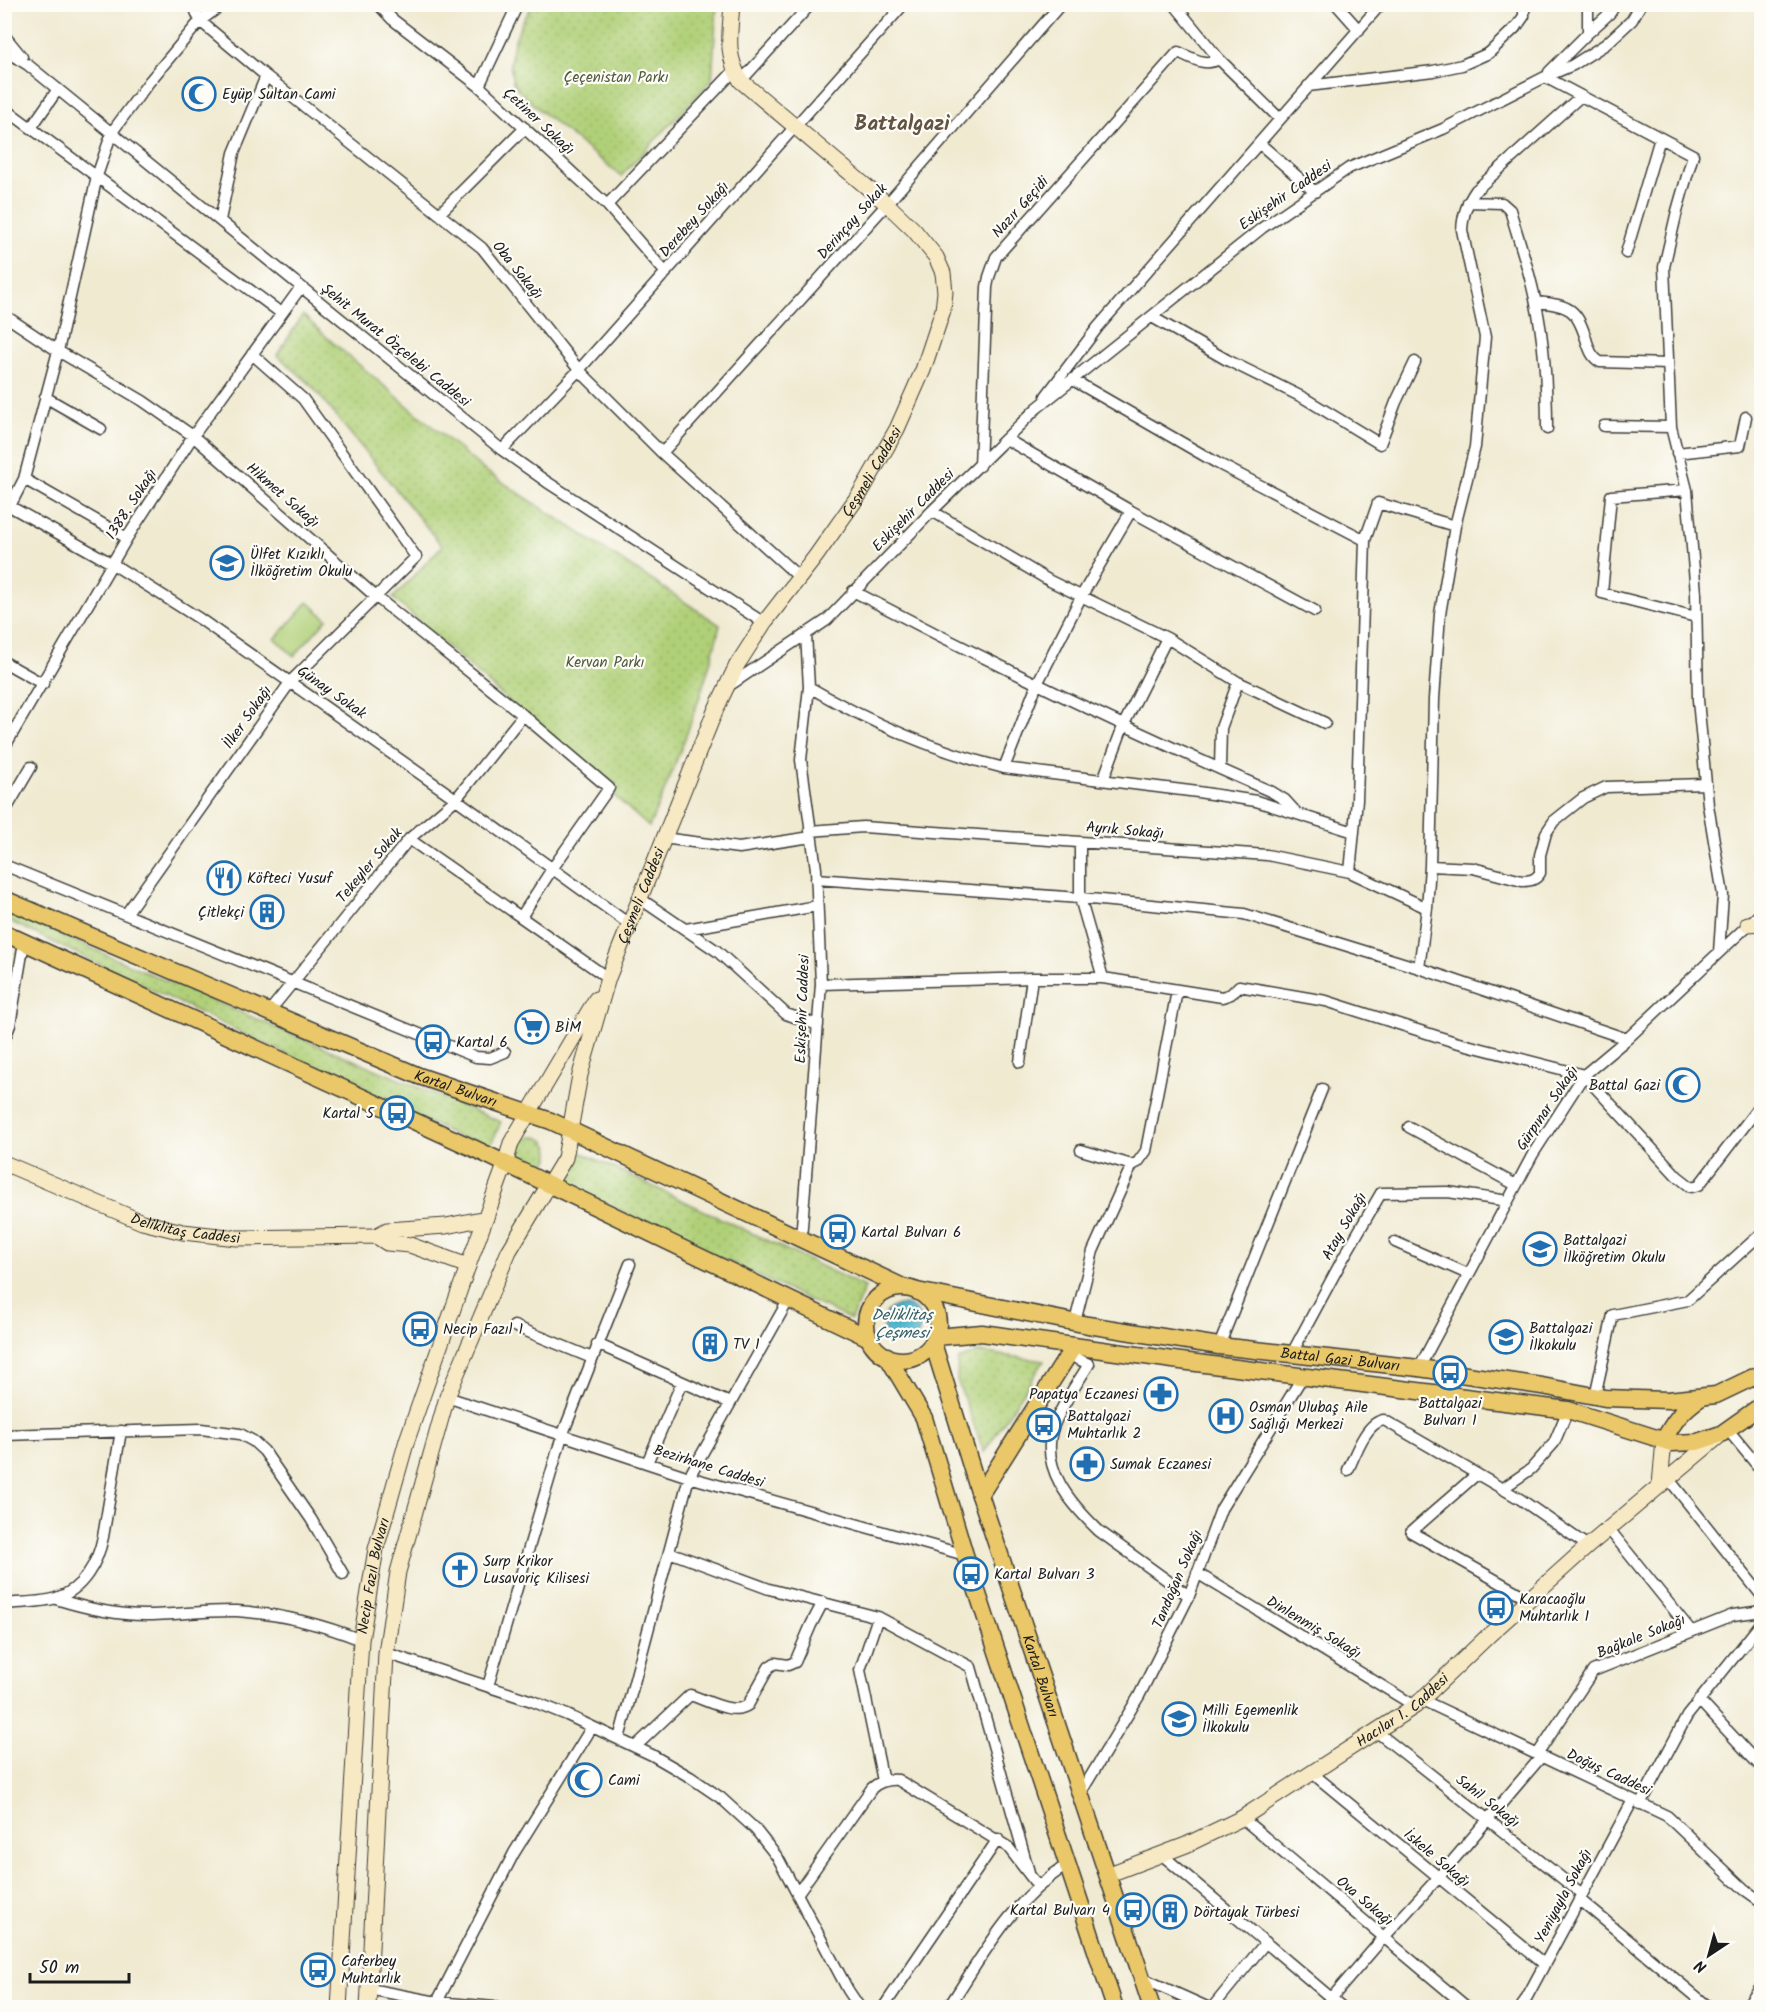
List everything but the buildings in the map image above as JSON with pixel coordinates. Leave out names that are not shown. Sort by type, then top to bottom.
[{"type":"main road","name":"Kartal Bulvarı","points":[[4,899],[419,1076],[528,1113],[569,1130],[911,1289]]},
{"type":"main road","points":[[4,933],[429,1128],[869,1338]]},
{"type":"main road","points":[[892,1289],[911,1289],[925,1295],[935,1309],[938,1326],[934,1340],[920,1355],[904,1360],[887,1356],[873,1346],[866,1321],[872,1305],[884,1293],[892,1289]]},
{"type":"main road","name":"Battal Gazi Bulvarı","points":[[911,1289],[1075,1322],[1219,1346],[1419,1368],[1595,1396],[1668,1400],[1716,1395],[1761,1373]]},
{"type":"main road","name":"Battal Gazi Bulvarı","points":[[934,1340],[982,1333],[1071,1351],[1303,1376],[1568,1410],[1672,1443],[1697,1442],[1725,1432],[1761,1405]]},
{"type":"main road","name":"Kartal Bulvarı","points":[[934,1340],[980,1495],[1152,2007]]},
{"type":"main road","points":[[980,1495],[1071,1351]]},
{"type":"main road","points":[[887,1356],[924,1418],[965,1555],[1115,2007]]},
{"type":"main road","points":[[1664,1440],[1673,1422],[1686,1407],[1703,1396]]},
{"type":"street","name":"Oba Sokağı","points":[[193,4],[200,21],[482,248],[579,370],[662,453],[800,577]]},
{"type":"street","points":[[7,505],[24,478],[58,351],[97,176],[112,132],[149,82],[200,21],[223,4]]},
{"type":"street","name":"Çetiner Sokağı","points":[[378,4],[392,19],[479,86],[525,128],[607,205],[666,273]]},
{"type":"street","points":[[732,4],[729,50],[738,75]]},
{"type":"street","points":[[607,205],[811,4]]},
{"type":"street","name":"Derebey Sokağı","points":[[502,450],[579,370],[904,4]]},
{"type":"street","name":"Derinçay Sokak","points":[[662,453],[887,204],[1060,4]]},
{"type":"street","points":[[1174,4],[1219,59],[1280,119]]},
{"type":"street","points":[[1336,4],[1359,30]]},
{"type":"street","points":[[1037,408],[1098,327],[1381,4]]},
{"type":"street","points":[[1308,86],[1433,71],[1462,65],[1489,53],[1517,26],[1524,16],[1524,4]]},
{"type":"street","points":[[1588,4],[1588,33]]},
{"type":"street","name":"Eskişehir Caddesi","points":[[1545,77],[1610,13],[1616,4]]},
{"type":"street","name":"Eskişehir Caddesi","points":[[801,1239],[821,984],[816,879],[801,760],[808,687],[806,634],[827,620],[853,591],[1037,408],[1262,228],[1349,168],[1443,129],[1573,65],[1606,44],[1632,20],[1641,4]]},
{"type":"street","points":[[479,86],[516,8]]},
{"type":"street","name":"Şehit Murat Özçelebi Caddesi","points":[[4,35],[28,65]]},
{"type":"street","name":"Şehit Murat Özçelebi Caddesi","points":[[5,52],[28,65],[112,132],[502,450],[547,482],[764,623]]},
{"type":"street","name":"Nazır Geçidi","points":[[980,466],[987,287],[988,277],[996,257],[1178,52],[1202,62],[1219,59]]},
{"type":"street","name":"Çeşmeli Caddesi","points":[[550,1185],[565,1158],[580,1075],[608,978],[715,711],[738,665],[764,623],[861,492],[897,429],[923,370],[942,310],[945,292],[943,273],[936,256],[914,230],[738,75]]},
{"type":"street","points":[[220,220],[234,153],[266,76]]},
{"type":"street","points":[[1545,77],[1693,155],[1664,267],[1671,427],[1687,490],[1696,617],[1698,700],[1706,784],[1723,895],[1719,952]]},
{"type":"street","points":[[31,128],[58,89]]},
{"type":"street","points":[[1419,968],[1430,866],[1434,699],[1440,614],[1455,526],[1475,447],[1485,337],[1462,230],[1463,215],[1476,190],[1581,96]]},
{"type":"street","points":[[4,108],[281,313]]},
{"type":"street","points":[[439,214],[525,128]]},
{"type":"street","points":[[1626,253],[1660,138]]},
{"type":"street","points":[[1259,143],[1315,192]]},
{"type":"street","points":[[1468,202],[1502,203],[1508,207],[1536,302],[1547,381],[1547,429]]},
{"type":"street","name":"1388. Sokağı","points":[[4,748],[127,538],[193,436],[301,287]]},
{"type":"street","points":[[1536,302],[1554,303],[1569,308],[1576,314],[1591,353],[1600,362],[1606,364],[1668,364]]},
{"type":"street","name":"Hikmet Sokağı","points":[[4,315],[58,351],[143,401],[193,436],[375,596],[523,715],[609,788],[552,868]]},
{"type":"street","points":[[1152,317],[1227,360],[1304,398],[1380,444],[1415,362]]},
{"type":"street","name":"İlker Sokağı","points":[[126,914],[291,681],[416,557],[303,399],[252,354]]},
{"type":"street","points":[[1073,380],[1217,463],[1365,540]]},
{"type":"street","points":[[45,397],[101,429]]},
{"type":"street","points":[[1677,453],[1740,446],[1746,417]]},
{"type":"street","points":[[1604,426],[1671,427]]},
{"type":"street","points":[[1006,439],[1131,511],[1315,611]]},
{"type":"street","points":[[24,478],[127,538]]},
{"type":"street","points":[[1687,490],[1611,496],[1602,593],[1696,617]]},
{"type":"street","points":[[1350,872],[1357,800],[1365,540],[1378,503],[1455,526]]},
{"type":"street","name":"Günay Sokak","points":[[7,505],[111,563],[200,619],[291,681],[629,924]]},
{"type":"street","points":[[1004,768],[1037,684],[1083,595],[1131,511]]},
{"type":"street","points":[[932,512],[1032,571],[1167,638],[1238,682],[1325,723]]},
{"type":"street","points":[[853,591],[1037,684],[1280,796],[1296,813]]},
{"type":"street","points":[[726,688],[806,634]]},
{"type":"street","points":[[1103,780],[1124,724],[1167,638]]},
{"type":"street","points":[[4,662],[43,684]]},
{"type":"street","points":[[1220,768],[1221,728],[1238,682]]},
{"type":"street","points":[[808,687],[871,721],[958,755],[1004,768],[1256,801],[1354,832]]},
{"type":"street","name":"Tekeyler Sokak","points":[[268,1013],[409,839],[456,799],[523,715]]},
{"type":"street","points":[[4,813],[31,766]]},
{"type":"street","points":[[1430,866],[1473,868],[1529,881],[1540,873],[1540,855],[1546,833],[1554,821],[1583,798],[1606,787],[1706,784]]},
{"type":"street","name":"Ayrık Sokağı","points":[[663,838],[739,848],[863,827],[1267,855],[1350,872],[1427,908]]},
{"type":"street","points":[[409,839],[608,978]]},
{"type":"street","points":[[1080,842],[1080,898],[1103,978]]},
{"type":"street","points":[[4,865],[476,1057],[490,1058],[505,1052]]},
{"type":"street","points":[[521,917],[552,868]]},
{"type":"street","points":[[816,879],[1080,898],[1244,914],[1419,968],[1627,1039]]},
{"type":"street","points":[[639,898],[717,951],[786,1014],[818,1025]]},
{"type":"street","points":[[686,929],[817,906]]},
{"type":"street","name":"Gürpınar Sokağı","points":[[1419,1368],[1533,1154],[1584,1075],[1627,1039],[1719,952],[1755,924],[1761,912]]},
{"type":"street","points":[[4,1040],[24,942]]},
{"type":"street","name":"Çeşmeli Caddesi","points":[[505,1165],[515,1133],[608,978]]},
{"type":"street","points":[[1020,1062],[1032,978]]},
{"type":"street","points":[[821,984],[1103,978],[1222,997],[1231,994],[1239,986],[1326,1001],[1455,1042],[1584,1075],[1677,1176],[1691,1187],[1699,1185],[1761,1103]]},
{"type":"street","points":[[1075,1322],[1093,1251],[1132,1165],[1138,1162],[1146,1151],[1177,991]]},
{"type":"street","points":[[1219,1346],[1322,1089]]},
{"type":"street","points":[[1409,1127],[1516,1185]]},
{"type":"street","points":[[1081,1150],[1132,1165]]},
{"type":"street","name":"Deliklitaş Caddesi","points":[[4,1163],[142,1222],[183,1232],[237,1238],[376,1236],[387,1230],[446,1226],[486,1218]]},
{"type":"street","name":"Necip Fazıl Bulvarı","points":[[339,2007],[361,1640],[376,1549],[407,1440],[505,1165]]},
{"type":"street","name":"Necip Fazıl Bulvarı","points":[[368,2007],[386,1653],[398,1572],[447,1397],[508,1251],[550,1185]]},
{"type":"street","name":"Atay Sokağı","points":[[1291,1355],[1381,1192],[1448,1192],[1508,1201]]},
{"type":"street","points":[[1595,1396],[1613,1315],[1688,1300],[1761,1233]]},
{"type":"street","name":"Deliklitaş Caddesi","points":[[376,1236],[387,1243],[410,1245],[468,1266]]},
{"type":"street","points":[[1395,1242],[1468,1274]]},
{"type":"street","points":[[488,1686],[562,1436],[630,1264]]},
{"type":"street","points":[[619,1739],[688,1477],[789,1299]]},
{"type":"street","points":[[514,1326],[592,1358]]},
{"type":"street","points":[[597,1344],[730,1403]]},
{"type":"street","points":[[1071,1351],[1089,1364],[1054,1424],[1049,1450],[1052,1468],[1068,1497],[1099,1531],[1189,1596]]},
{"type":"street","name":"Tandoğan Sokağı","points":[[1080,1794],[1139,1696],[1189,1596],[1221,1509],[1303,1376]]},
{"type":"street","points":[[647,1463],[682,1382]]},
{"type":"street","name":"Bezirhane Caddesi","points":[[447,1397],[688,1477],[965,1555]]},
{"type":"street","points":[[1502,1489],[1532,1469],[1554,1443],[1568,1410]]},
{"type":"street","points":[[1348,1470],[1370,1426],[1384,1420],[1520,1499],[1588,1546]]},
{"type":"street","points":[[4,1435],[201,1429],[232,1432],[247,1437],[264,1451],[293,1492],[343,1574]]},
{"type":"street","points":[[56,1599],[82,1580],[93,1566],[100,1550],[121,1431]]},
{"type":"street","points":[[1725,1432],[1761,1472]]},
{"type":"street","name":"Hacılar 1. Caddesi","points":[[1107,1875],[1242,1818],[1377,1732],[1418,1703],[1608,1528],[1725,1432]]},
{"type":"street","points":[[1664,1440],[1664,1482],[1761,1596]]},
{"type":"street","points":[[1477,1474],[1411,1532],[1529,1599]]},
{"type":"street","points":[[1608,1528],[1692,1631]]},
{"type":"street","points":[[669,1552],[769,1589],[878,1617],[970,1667],[1029,1872]]},
{"type":"street","name":"Dinlenmiş Sokağı","points":[[1197,1573],[1418,1703]]},
{"type":"street","points":[[4,1604],[56,1599],[121,1614],[153,1615],[212,1611],[261,1614],[312,1623],[361,1640]]},
{"type":"street","points":[[635,1747],[690,1695],[734,1710],[745,1708],[769,1667],[775,1663],[788,1665],[795,1662],[823,1602]]},
{"type":"street","name":"Bağkale Sokağı","points":[[1323,2007],[1488,1820],[1539,1756],[1593,1671],[1732,1615],[1761,1611]]},
{"type":"street","points":[[878,1617],[860,1670],[883,1781]]},
{"type":"street","name":"Yeniyayla Sokağı","points":[[1521,2007],[1580,1896],[1687,1716],[1761,1622]]},
{"type":"street","points":[[386,1653],[532,1701],[635,1747],[690,1777],[721,1798],[744,1817],[778,1858],[848,1990],[860,2007]]},
{"type":"street","points":[[1700,1701],[1761,1768]]},
{"type":"street","name":"Doğuş Caddesi","points":[[1418,1703],[1667,1816],[1745,1890],[1761,1902]]},
{"type":"street","points":[[437,2002],[513,1853],[592,1727]]},
{"type":"street","name":"Sahil Sokağı","points":[[1377,1732],[1488,1820],[1710,2007]]},
{"type":"street","name":"İskele Sokağı","points":[[1312,1773],[1544,1964]]},
{"type":"street","points":[[797,1894],[868,1793],[883,1781],[898,1780],[998,1839],[1008,1847],[1038,1886]]},
{"type":"street","name":"Ova Sokağı","points":[[1242,1818],[1468,2007]]},
{"type":"street","points":[[883,2007],[998,1839]]},
{"type":"street","points":[[1161,1854],[1343,2007]]},
{"type":"street","points":[[948,2007],[1005,1921],[1038,1886],[1068,1864]]},
{"type":"street","points":[[1142,1978],[1211,2007],[1266,1942]]},
{"type":"street","points":[[1745,2007],[1761,1985]]},
{"type":"street","points":[[369,1989],[437,2002],[506,2007]]},
{"type":"street","points":[[848,1990],[852,2007]]},
{"type":"street","points":[[395,2007],[396,1995]]},
{"type":"green space","name":"Çeçenistan Parkı","points":[[533,5],[717,5],[712,80],[621,176],[545,115],[518,90],[513,82],[510,64],[514,42],[522,22]]},
{"type":"green space","name":"Kervan Parkı","points":[[303,315],[484,470],[720,625],[689,728],[649,827],[393,598],[442,546],[310,384],[277,355]]},
{"type":"green space","points":[[308,602],[327,619],[294,656],[275,639]]},
{"type":"green space","points":[[4,910],[501,1122],[488,1151],[5,919]]},
{"type":"green space","points":[[534,1137],[545,1142],[550,1153],[545,1164],[534,1169],[523,1164],[518,1153],[523,1142]]},
{"type":"green space","points":[[574,1149],[865,1287],[851,1320],[562,1183]]},
{"type":"green space","points":[[979,1352],[1044,1361],[984,1452],[957,1380],[958,1360]]},
{"type":"water","name":"Deliklitaş Çeşmesi","points":[[902,1305],[916,1310],[921,1324],[916,1338],[902,1343],[888,1338],[883,1324],[888,1310]]},
{"type":"place","name":"Eyüp Sultan Cami","points":[[199,94]]},
{"type":"place","name":"Ülfet Kızıklı İlköğretim Okulu","points":[[227,563]]},
{"type":"place","name":"Köfteci Yusuf","points":[[224,878]]},
{"type":"place","name":"Çitlekçi","points":[[267,912]]},
{"type":"place","name":"BİM","points":[[532,1027]]},
{"type":"place","name":"Kartal 6","points":[[433,1042]]},
{"type":"place","name":"Battal Gazi","points":[[1683,1085]]},
{"type":"place","name":"Kartal 5","points":[[397,1113]]},
{"type":"place","name":"Kartal Bulvarı 6","points":[[838,1232]]},
{"type":"place","name":"Battalgazi İlköğretim Okulu","points":[[1540,1249]]},
{"type":"place","name":"Necip Fazıl 1","points":[[420,1329]]},
{"type":"place","name":"Battalgazi İlkokulu","points":[[1506,1337]]},
{"type":"place","name":"TV 1","points":[[710,1344]]},
{"type":"place","name":"Battalgazi Bulvarı 1","points":[[1450,1373]]},
{"type":"place","name":"Papatya Eczanesi","points":[[1161,1394]]},
{"type":"place","name":"Osman Ulubaş Aile Sağlığı Merkezi","points":[[1226,1416]]},
{"type":"place","name":"Battalgazi Muhtarlık 2","points":[[1044,1425]]},
{"type":"place","name":"Sumak Eczanesi","points":[[1087,1464]]},
{"type":"place","name":"Surp Krikor Lusavoriç Kilisesi","points":[[460,1570]]},
{"type":"place","name":"Kartal Bulvarı 3","points":[[971,1574]]},
{"type":"place","name":"Karacaoğlu Muhtarlık 1","points":[[1496,1608]]},
{"type":"place","name":"Milli Egemenlik İlkokulu","points":[[1179,1719]]},
{"type":"place","name":"Cami","points":[[585,1780]]},
{"type":"place","name":"Kartal Bulvarı 4","points":[[1133,1910]]},
{"type":"place","name":"Dörtayak Türbesi","points":[[1170,1912]]},
{"type":"place","name":"Caferbey Muhtarlık","points":[[318,1970]]},
{"type":"district","name":"Battalgazi","points":[[902,123]]}]
